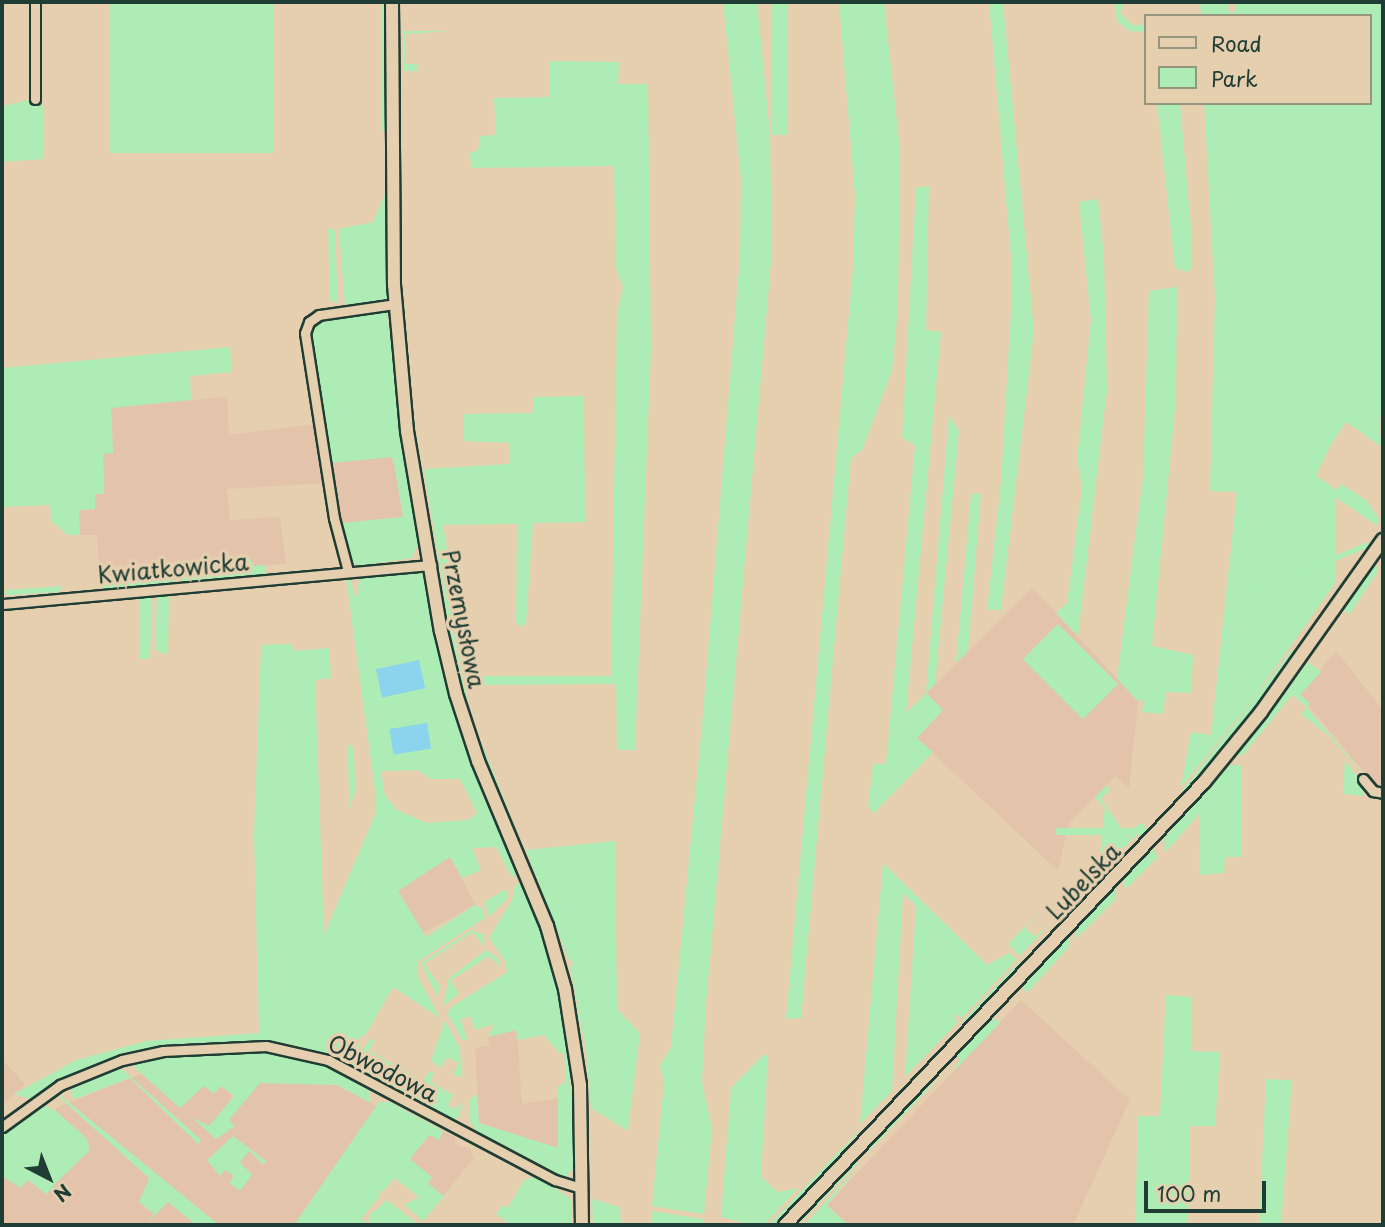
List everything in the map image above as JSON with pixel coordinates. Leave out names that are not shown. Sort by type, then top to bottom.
[{"type":"main road","name":"Przemysłowa","points":[[392,2],[395,304],[407,431],[447,659],[468,734],[538,903],[565,989],[580,1085],[582,1225]]},
{"type":"main road","name":"Lubelska","points":[[785,1225],[1204,782],[1269,702],[1383,540]]},
{"type":"street","points":[[35,2],[35,99]]},
{"type":"street","points":[[348,571],[334,518],[305,333],[309,322],[319,316],[395,304]]},
{"type":"street","name":"Kwiatkowicka","points":[[2,604],[431,565]]},
{"type":"street","points":[[1363,779],[1373,791],[1383,793]]},
{"type":"street","name":"Obwodowa","points":[[2,1127],[60,1085],[122,1060],[163,1051],[266,1045],[328,1060],[555,1181],[582,1188]]},
{"type":"shaded area","points":[[227,397],[229,435],[315,424],[325,483],[227,489],[230,520],[280,517],[286,564],[254,566],[248,556],[185,561],[186,575],[100,583],[97,535],[80,535],[79,510],[95,509],[95,494],[104,493],[103,453],[113,452],[111,407]]},
{"type":"shaded area","points":[[392,456],[404,517],[342,523],[331,463]]},
{"type":"shaded area","points":[[1033,588],[1138,701],[1129,789],[1115,776],[1069,823],[1058,871],[917,738],[942,710],[926,693]]},
{"type":"shaded area","points":[[1336,651],[1383,710],[1383,789],[1377,788],[1300,695]]},
{"type":"shaded area","points":[[450,857],[475,905],[420,934],[394,887]]},
{"type":"shaded area","points":[[1021,1000],[1130,1100],[1073,1225],[848,1225],[827,1205]]},
{"type":"shaded area","points":[[517,1030],[522,1104],[558,1098],[558,1148],[479,1123],[475,1048],[490,1045],[488,1037]]},
{"type":"shaded area","points":[[6,1063],[25,1085],[2,1104],[2,1064]]},
{"type":"shaded area","points":[[141,1074],[323,1078],[378,1107],[294,1225],[2,1225],[2,1163],[58,1107]]},
{"type":"shaded area","points":[[443,1131],[455,1137],[455,1144],[470,1149],[474,1158],[443,1196],[427,1183],[432,1178],[410,1159],[429,1134],[439,1139]]},
{"type":"green space","points":[[110,2],[273,2],[273,153],[110,153]]},
{"type":"green space","points":[[381,2],[386,2],[387,128],[381,132]]},
{"type":"green space","points":[[723,2],[757,2],[770,134],[772,251],[706,1005],[702,1082],[712,1128],[704,1214],[652,1206],[664,1082],[660,1066],[671,1047],[703,714],[740,255],[741,179]]},
{"type":"green space","points":[[771,2],[787,2],[787,135],[771,135]]},
{"type":"green space","points":[[839,2],[884,2],[900,150],[898,308],[892,371],[862,450],[851,458],[801,1018],[786,1019],[853,268],[855,196]]},
{"type":"green space","points":[[989,2],[1003,2],[1034,331],[1001,610],[987,610],[1001,482],[1011,310],[1011,257]]},
{"type":"green space","points":[[1115,2],[1124,3],[1120,13],[1132,25],[1144,25],[1144,32],[1129,31],[1117,21]]},
{"type":"green space","points":[[1200,2],[1228,2],[1229,13],[1235,12],[1235,2],[1383,2],[1383,392],[1379,430],[1383,448],[1346,422],[1330,446],[1316,476],[1337,490],[1341,484],[1366,500],[1380,520],[1370,535],[1376,525],[1335,497],[1336,582],[1253,699],[1181,787],[1191,732],[1211,735],[1237,492],[1210,491],[1215,298],[1204,105],[1371,105],[1371,14],[1201,14]]},
{"type":"green space","points":[[403,31],[454,31],[405,34],[405,64],[418,64],[418,71],[403,71]]},
{"type":"green space","points":[[550,61],[619,62],[618,84],[648,84],[651,349],[635,750],[617,750],[616,684],[466,685],[447,610],[424,469],[509,464],[510,443],[464,441],[464,414],[533,413],[534,397],[584,396],[585,522],[533,523],[526,624],[520,627],[516,622],[517,524],[443,525],[469,676],[611,676],[617,313],[623,287],[616,269],[614,166],[471,168],[470,152],[478,151],[480,136],[496,135],[494,98],[550,97]]},
{"type":"green space","points":[[30,100],[44,106],[44,159],[2,162],[2,106]]},
{"type":"green space","points":[[1157,105],[1180,105],[1192,267],[1188,272],[1175,268]]},
{"type":"green space","points":[[929,186],[926,330],[941,332],[906,713],[926,693],[943,710],[917,738],[933,752],[874,813],[868,807],[873,764],[886,764],[915,446],[902,437],[916,188]]},
{"type":"green space","points":[[386,191],[388,298],[345,307],[339,229],[373,222]]},
{"type":"green space","points":[[1098,199],[1104,257],[1107,389],[1078,636],[1056,613],[1067,603],[1082,488],[1077,460],[1091,320],[1079,202]]},
{"type":"green space","points":[[328,228],[335,231],[338,304],[330,300]]},
{"type":"green space","points":[[1177,287],[1176,399],[1152,646],[1193,655],[1191,693],[1166,692],[1163,714],[1142,712],[1144,700],[1138,701],[1117,679],[1143,477],[1149,291]]},
{"type":"green space","points":[[386,309],[419,541],[412,558],[358,566],[348,558],[342,523],[403,517],[394,464],[392,457],[331,463],[309,330],[319,318]]},
{"type":"green space","points":[[230,347],[232,372],[190,376],[191,400],[111,408],[113,453],[103,454],[104,494],[95,494],[95,509],[79,510],[79,535],[68,535],[51,521],[50,505],[2,507],[2,368]]},
{"type":"green space","points":[[949,415],[959,431],[935,684],[926,693]]},
{"type":"green space","points":[[971,494],[981,494],[968,651],[956,663]]},
{"type":"green space","points":[[1368,542],[1370,547],[1251,595],[1249,590]]},
{"type":"green space","points":[[249,556],[253,566],[265,565],[265,575],[181,581],[184,561]]},
{"type":"green space","points":[[1376,564],[1378,571],[1349,615],[1343,609]]},
{"type":"green space","points":[[422,573],[468,752],[518,871],[512,878],[496,847],[472,848],[481,870],[462,878],[450,857],[398,891],[426,937],[475,905],[482,908],[485,918],[417,962],[418,977],[440,1018],[393,987],[366,1034],[332,1055],[281,1042],[188,1043],[90,1066],[31,1099],[14,1094],[76,1060],[146,1041],[259,1033],[254,834],[261,645],[292,644],[293,651],[329,648],[331,678],[315,680],[324,935],[375,815],[376,798],[346,577],[351,580],[354,596],[358,595],[359,576]],"holes":[[[418,770],[430,779],[460,779],[477,813],[469,820],[427,823],[397,810],[385,795],[381,771]]]},
{"type":"green space","points":[[174,576],[174,583],[102,589],[100,583]]},
{"type":"green space","points":[[439,576],[472,719],[521,842],[476,738],[455,665]]},
{"type":"green space","points":[[61,586],[60,592],[6,595],[6,590]]},
{"type":"green space","points":[[169,594],[168,655],[155,650],[157,595]]},
{"type":"green space","points":[[140,596],[152,596],[150,659],[140,659]]},
{"type":"green space","points":[[1058,624],[1118,684],[1083,719],[1023,659]]},
{"type":"green space","points":[[1292,650],[1297,653],[1269,692],[1184,796],[1181,792]]},
{"type":"green space","points":[[1308,662],[1321,672],[1300,695],[1310,703],[1307,708],[1376,788],[1327,734],[1301,714],[1307,707],[1292,695],[1243,755],[1237,755]]},
{"type":"green space","points":[[347,742],[353,748],[356,787],[350,809]]},
{"type":"green space","points":[[1345,760],[1364,787],[1363,796],[1343,794]]},
{"type":"green space","points":[[1228,765],[1241,765],[1242,857],[1225,857],[1224,873],[1199,875],[1200,813],[1165,853],[1164,838]]},
{"type":"green space","points":[[1106,786],[1110,789],[1101,799],[1128,838],[1138,824],[1146,825],[1098,875],[1105,808],[1095,797]]},
{"type":"green space","points":[[1056,828],[1147,828],[1147,835],[1056,835]]},
{"type":"green space","points":[[615,841],[617,1009],[640,1033],[628,1131],[591,1108],[586,1048],[570,966],[574,964],[568,958],[526,850]]},
{"type":"green space","points":[[1152,848],[1158,857],[1125,890],[1124,878]]},
{"type":"green space","points":[[883,863],[987,965],[1009,953],[1017,959],[962,1018],[953,1014],[957,1023],[905,1077],[916,906],[903,893],[892,1091],[860,1124]]},
{"type":"green space","points":[[521,882],[543,937],[567,1030],[575,1166],[566,1178],[477,1131],[470,1122],[469,1100],[477,1094],[479,1123],[558,1148],[558,1087],[566,1082],[564,1053],[559,1053],[544,1035],[518,1040],[516,1030],[488,1037],[494,1024],[475,1030],[470,1016],[461,1019],[467,1039],[463,1041],[447,1014],[451,1007],[507,972],[505,961],[489,938],[512,900],[515,885]]},
{"type":"green space","points":[[1115,888],[1116,899],[1076,939],[1077,927]]},
{"type":"green space","points":[[506,889],[508,898],[489,917],[484,902]]},
{"type":"green space","points":[[1042,909],[1025,928],[1035,937],[1052,922],[1020,956],[1008,944]]},
{"type":"green space","points":[[472,930],[484,935],[483,946],[473,932],[424,964],[440,986],[437,997],[421,963]]},
{"type":"green space","points":[[1069,935],[1070,946],[1027,993],[1021,985]]},
{"type":"green space","points":[[486,950],[498,958],[500,967],[489,956],[451,980],[459,994],[443,1006],[449,978]]},
{"type":"green space","points":[[1019,962],[1020,967],[965,1022],[964,1020]]},
{"type":"green space","points":[[567,967],[579,1016],[586,1076],[590,1225],[584,1068]]},
{"type":"green space","points":[[1166,995],[1192,997],[1192,1051],[1220,1052],[1215,1126],[1190,1126],[1188,1225],[1135,1225],[1138,1116],[1160,1116]]},
{"type":"green space","points":[[994,1018],[1000,1023],[953,1072],[960,1060],[955,1055]]},
{"type":"green space","points":[[445,1020],[460,1049],[462,1078],[453,1074],[459,1063],[447,1057],[441,1068],[431,1061]]},
{"type":"green space","points":[[370,1039],[374,1040],[369,1051],[423,1081],[429,1071],[434,1073],[430,1082],[453,1095],[448,1106],[456,1109],[462,1101],[459,1118],[452,1119],[368,1073],[362,1050]]},
{"type":"green space","points":[[360,1044],[361,1070],[337,1057],[342,1053]]},
{"type":"green space","points":[[250,1050],[319,1061],[368,1086],[371,1103],[337,1085],[260,1083],[229,1120],[235,1126],[216,1139],[192,1118],[209,1126],[234,1096],[221,1086],[214,1094],[204,1086],[180,1108],[134,1067],[136,1061],[156,1057]]},
{"type":"green space","points":[[763,1055],[768,1055],[761,1177],[778,1192],[798,1188],[764,1225],[753,1225],[721,1217],[731,1088]]},
{"type":"green space","points":[[112,1068],[122,1069],[201,1140],[198,1144],[130,1078],[75,1099],[71,1095],[72,1085]]},
{"type":"green space","points":[[940,1077],[868,1152],[869,1145],[906,1106]]},
{"type":"green space","points":[[1266,1079],[1292,1080],[1281,1225],[1259,1225]]},
{"type":"green space","points":[[57,1095],[219,1225],[196,1225],[168,1202],[146,1224],[154,1214],[139,1202],[149,1178]]},
{"type":"green space","points":[[379,1102],[390,1102],[443,1131],[439,1140],[429,1135],[410,1159],[432,1177],[428,1183],[443,1196],[456,1182],[423,1221],[404,1205],[419,1197],[394,1178],[383,1192],[378,1190],[380,1196],[361,1219],[369,1224],[370,1215],[387,1200],[419,1225],[294,1225]]},
{"type":"green space","points":[[40,1104],[55,1110],[87,1139],[90,1150],[54,1185],[56,1192],[51,1189],[46,1194],[28,1180],[20,1188],[2,1176],[2,1133]]},
{"type":"green space","points":[[865,1124],[815,1184],[776,1225],[769,1225]]},
{"type":"green space","points":[[233,1136],[266,1161],[264,1165],[249,1151],[240,1162],[252,1175],[240,1191],[229,1183],[234,1176],[225,1170],[220,1176],[207,1160]]},
{"type":"green space","points":[[852,1157],[858,1163],[798,1225],[793,1219]]},
{"type":"green space","points":[[862,1163],[827,1205],[848,1225],[804,1225]]},
{"type":"green space","points":[[536,1176],[571,1199],[572,1225],[511,1225],[496,1214],[503,1205],[508,1208],[524,1180]]},
{"type":"green space","points":[[592,1199],[620,1207],[621,1225],[593,1225]]},
{"type":"green space","points":[[651,1211],[703,1219],[703,1225],[651,1225]]},
{"type":"water","points":[[419,660],[425,688],[382,698],[376,669]]},
{"type":"water","points":[[427,723],[431,749],[394,755],[389,729]]}]
